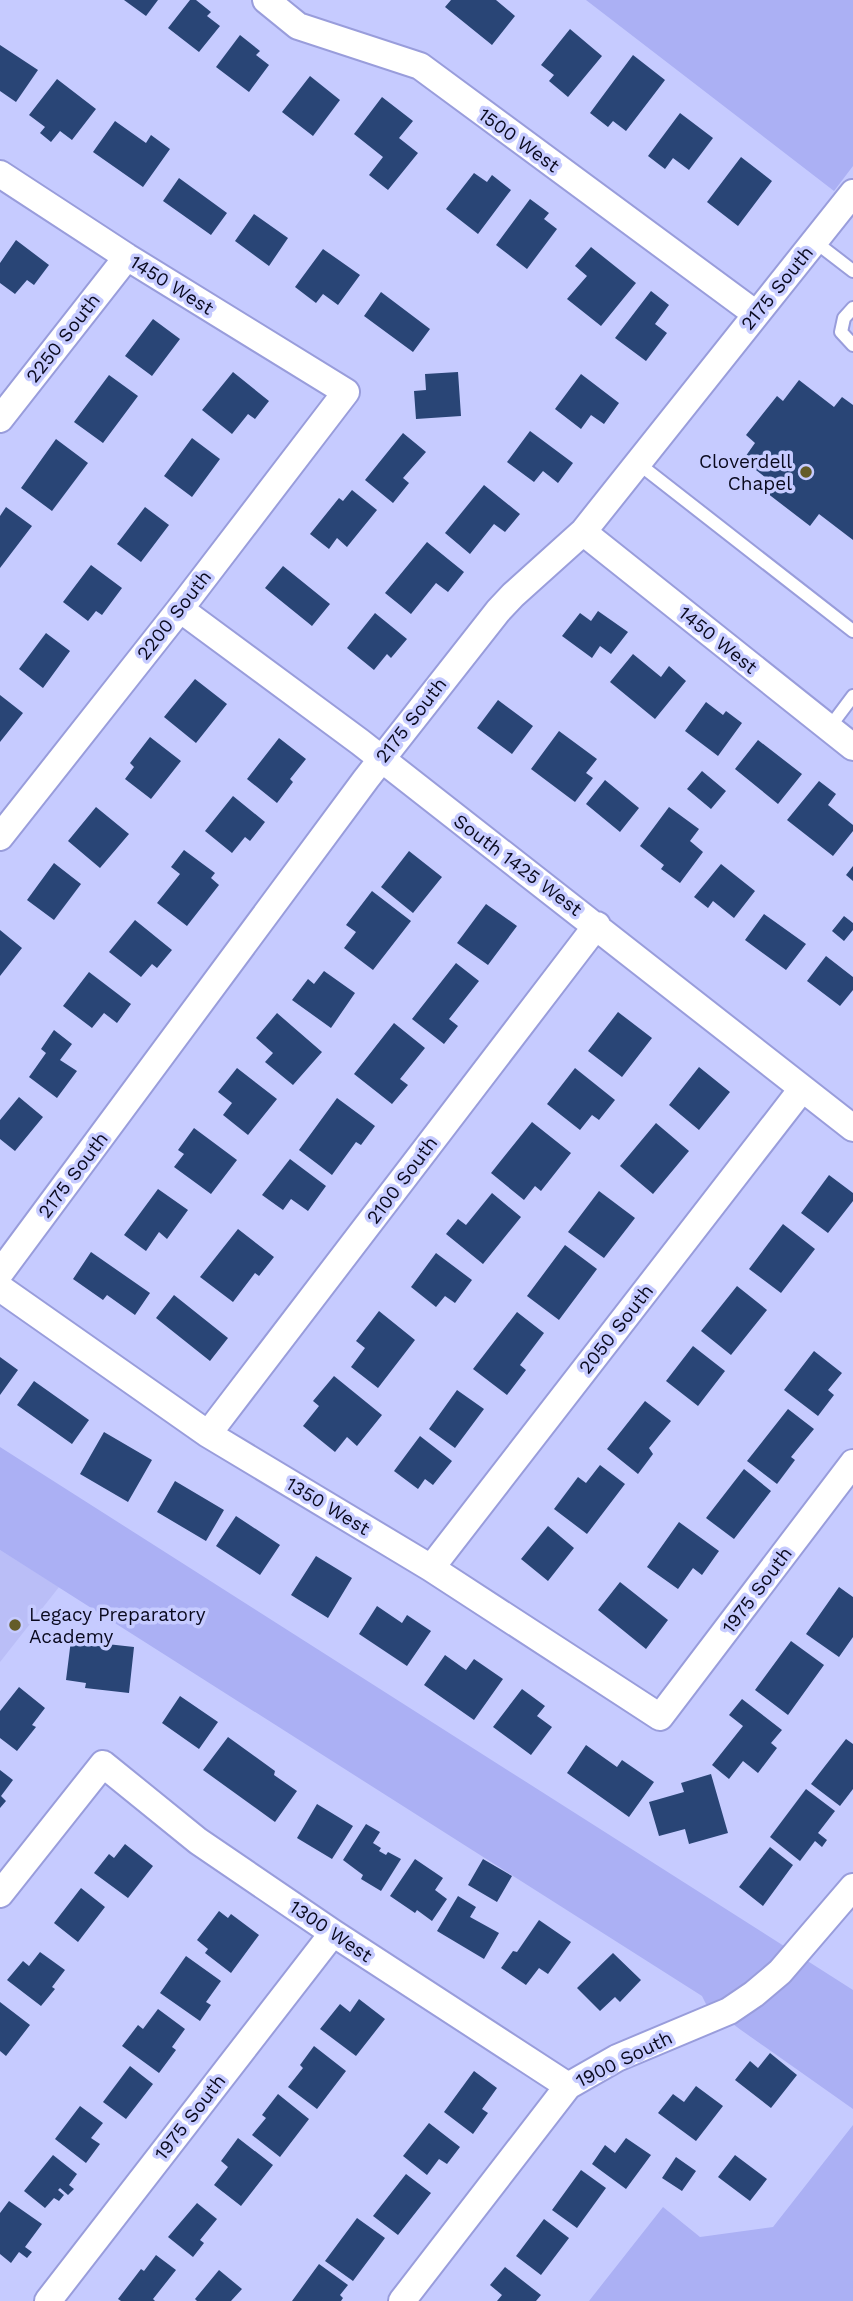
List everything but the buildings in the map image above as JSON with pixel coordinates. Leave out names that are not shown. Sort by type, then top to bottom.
[{"type":"street","name":"1500 West","points":[[266,0],[298,26],[420,66],[756,314]]},
{"type":"street","name":"1450 West","points":[[0,174],[127,257],[346,392]]},
{"type":"street","name":"2175 South","points":[[0,1273],[380,760],[498,611],[583,532],[853,193]]},
{"type":"street","name":"2250 South","points":[[0,419],[127,257]]},
{"type":"street","name":"2200 South","points":[[0,837],[180,609],[346,392]]},
{"type":"street","name":"1450 West","points":[[583,532],[853,747]]},
{"type":"street","name":"South 1425 West","points":[[180,609],[360,742],[853,1128]]},
{"type":"street","name":"2100 South","points":[[208,1434],[597,925]]},
{"type":"street","name":"2050 South","points":[[431,1568],[802,1089]]},
{"type":"street","name":"1350 West","points":[[0,1288],[208,1434],[431,1568],[660,1717]]},
{"type":"street","name":"1975 South","points":[[660,1717],[853,1464]]},
{"type":"street","name":"1300 West","points":[[0,1894],[103,1764],[198,1841],[332,1933],[568,2086]]},
{"type":"street","name":"1900 South","points":[[402,2301],[568,2086],[617,2058],[729,2011],[754,1994],[780,1972],[853,1887]]},
{"type":"street","name":"1975 South","points":[[48,2301],[332,1933]]},
{"type":"lane","points":[[814,241],[853,271]]},
{"type":"lane","points":[[853,308],[845,318],[841,332],[853,345]]},
{"type":"lane","points":[[639,464],[853,631]]},
{"type":"lane","points":[[829,728],[853,696]]},
{"type":"shaded area","points":[[586,0],[853,0],[853,166],[834,191]]},
{"type":"shaded area","points":[[0,1447],[853,1990],[853,2109],[706,2004],[702,1996],[0,1550]]},
{"type":"shaded area","name":"Legacy Preparatory Academy","points":[[0,1550],[59,1587],[0,1662]]},
{"type":"shaded area","points":[[853,2125],[853,2301],[589,2301],[663,2207],[700,2237],[773,2227]]},
{"type":"place","name":"Cloverdell Chapel","points":[[806,472]]},
{"type":"place","name":"Legacy Preparatory Academy","points":[[15,1625]]}]
